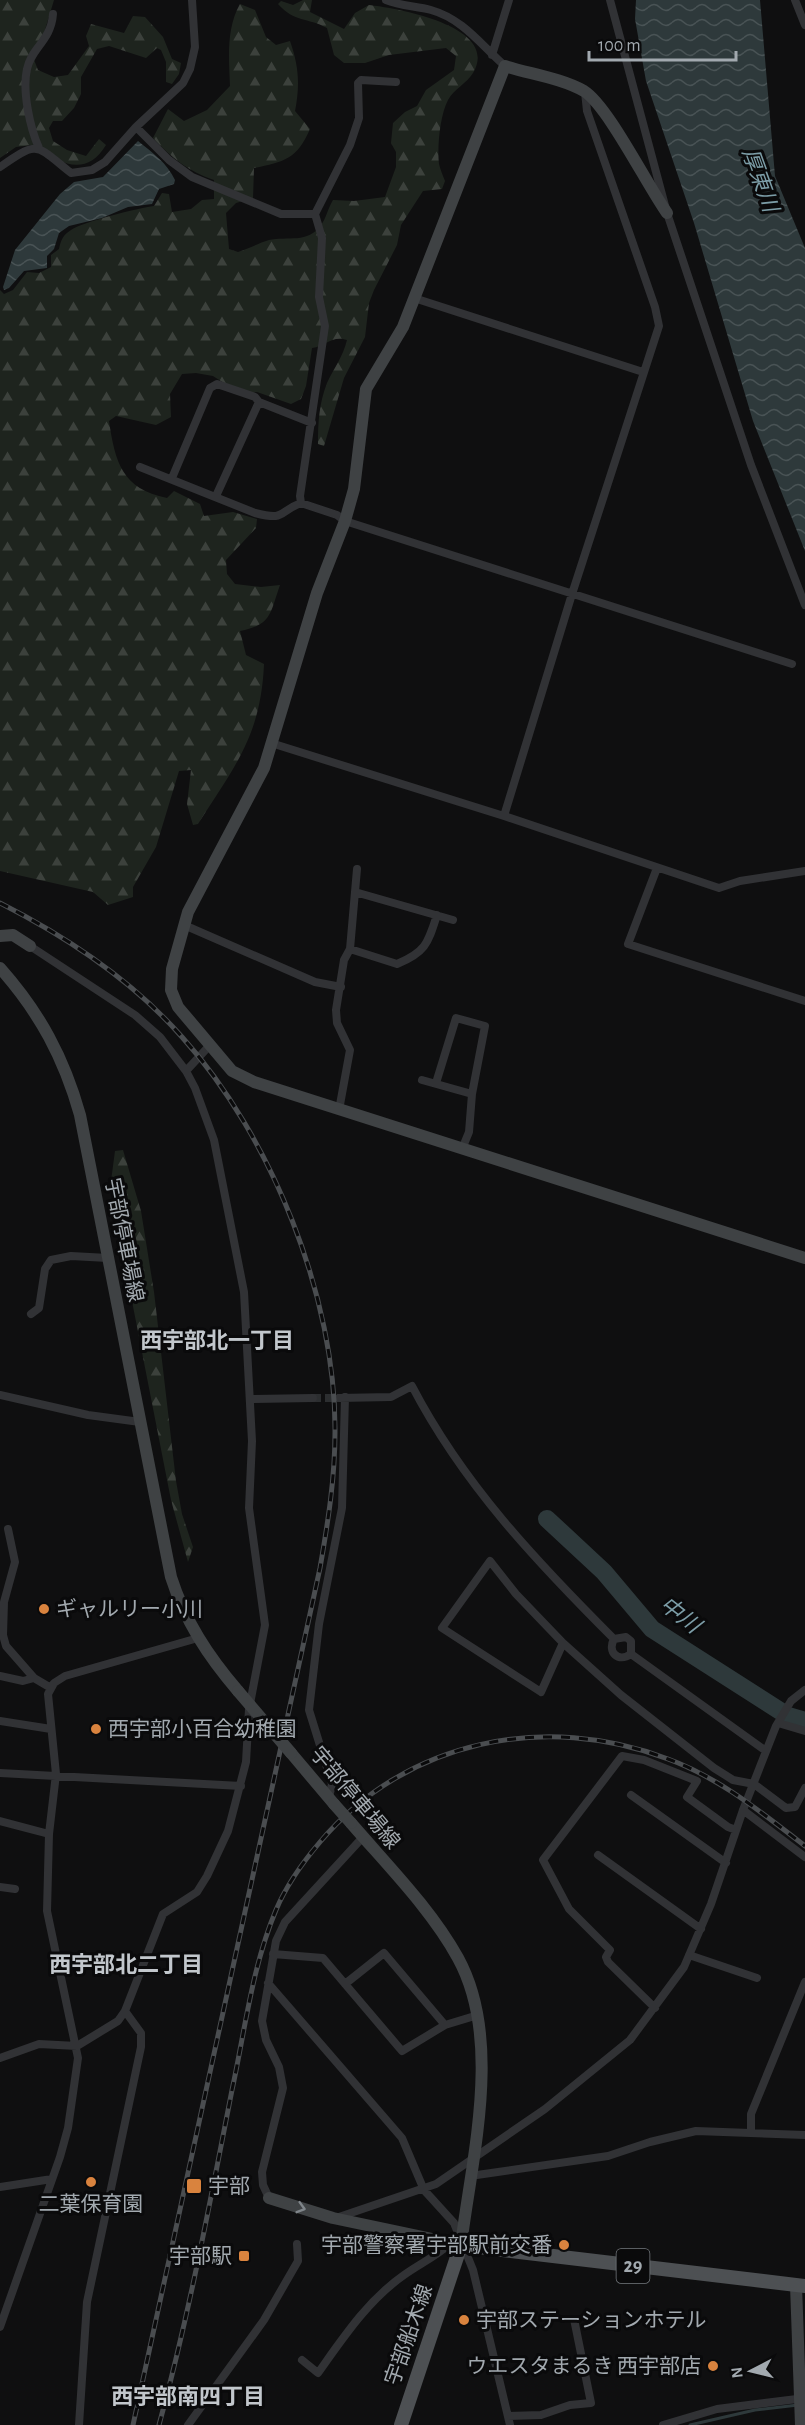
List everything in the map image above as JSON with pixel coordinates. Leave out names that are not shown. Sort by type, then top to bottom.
[{"type":"main road","name":"29","points":[[456,2244],[802,2282]]},
{"type":"main road","name":"宇部船木線","points":[[400,2425],[456,2244]]},
{"type":"street","points":[[54,14],[50,32],[27,68],[27,91],[39,148],[71,173],[78,173],[92,170],[105,162],[136,127],[173,94],[190,69],[195,47],[192,0]]},
{"type":"street","points":[[386,0],[433,10],[469,30],[505,66],[571,85],[585,92],[598,103],[649,189],[667,213]]},
{"type":"street","points":[[492,55],[509,0]]},
{"type":"street","points":[[610,0],[667,213],[737,424],[805,605]]},
{"type":"street","points":[[795,0],[805,25]]},
{"type":"street","points":[[505,66],[403,327],[366,389],[354,489],[345,521],[317,593],[264,768],[188,912],[172,969],[171,990],[178,1007],[210,1046],[240,1076],[339,1110],[805,1258]]},
{"type":"street","points":[[301,503],[318,356],[325,326],[319,291],[322,238],[315,214],[350,145],[359,118],[358,83],[361,80],[396,82]]},
{"type":"street","points":[[504,816],[572,594],[659,326],[658,317],[587,111],[585,92]]},
{"type":"street","points":[[136,127],[169,160],[192,177],[281,214],[315,214]]},
{"type":"street","points":[[0,167],[25,150],[39,148]]},
{"type":"street","points":[[414,298],[643,372]]},
{"type":"street","points":[[172,478],[210,388],[217,384],[255,397],[259,402],[312,423]]},
{"type":"street","points":[[216,496],[259,402]]},
{"type":"street","points":[[140,467],[272,517],[279,517],[301,503]]},
{"type":"street","points":[[301,503],[337,515],[345,521],[792,664]]},
{"type":"street","points":[[271,743],[504,816],[719,888],[740,881],[805,871]]},
{"type":"street","points":[[657,868],[627,944],[805,1001]]},
{"type":"street","points":[[339,1110],[350,1050],[337,1023],[344,960],[350,950],[357,869]]},
{"type":"street","points":[[355,892],[453,920]]},
{"type":"street","points":[[350,950],[397,964],[421,951],[427,944],[437,915]]},
{"type":"street","points":[[184,925],[315,982],[340,987]]},
{"type":"street","points":[[0,936],[13,935],[141,1019],[160,1037],[186,1071],[207,1120],[229,1209],[244,1292],[252,1441],[249,1508],[265,1625],[249,1709],[246,1762],[228,1831],[197,1892],[163,1914],[125,2011],[118,2021],[77,2046],[39,2044],[0,2058]]},
{"type":"street","name":"宇部停車場線","points":[[0,968],[35,1010],[65,1066],[81,1115],[171,1577],[186,1617],[198,1638],[238,1691],[363,1837],[449,1943],[468,1981],[478,2014],[482,2082],[470,2176],[456,2244]]},
{"type":"street","points":[[436,1083],[456,1018],[485,1026],[472,1094],[469,1132],[462,1149]]},
{"type":"street","points":[[186,1071],[210,1046]]},
{"type":"street","points":[[422,1080],[472,1094]]},
{"type":"street","points":[[31,1314],[39,1308],[45,1269],[51,1260],[71,1256],[108,1258]]},
{"type":"street","points":[[332,1801],[332,1784],[309,1710],[319,1624],[342,1508],[342,1397],[391,1397],[412,1386],[434,1429],[473,1484],[537,1563],[614,1639]]},
{"type":"street","points":[[0,1395],[88,1415],[140,1422]]},
{"type":"street","points":[[250,1399],[313,1398]]},
{"type":"street","points":[[8,1529],[15,1562],[2,1618],[6,1646],[34,1678],[51,1688]]},
{"type":"street","points":[[563,1644],[540,1692],[442,1628],[490,1561],[516,1594],[563,1644],[630,1702],[714,1768],[733,1780],[754,1784],[786,1808],[795,1807],[805,1788]]},
{"type":"street","points":[[626,1637],[633,1648],[631,1654],[625,1658],[617,1657],[612,1653],[610,1645],[614,1639],[626,1637]]},
{"type":"street","points":[[0,2327],[68,2128],[78,2058],[47,1911],[48,1834],[57,1774],[47,1699],[51,1688],[65,1676],[198,1638]]},
{"type":"street","points":[[631,1654],[752,1744],[766,1751]]},
{"type":"street","points":[[0,1676],[23,1681],[34,1678]]},
{"type":"street","points":[[333,2218],[424,2190],[472,2160],[553,2103],[630,2040],[675,1982],[689,1955],[701,1929],[743,1810],[778,1723],[791,1701],[805,1690]]},
{"type":"street","points":[[0,1721],[51,1729]]},
{"type":"street","points":[[778,1723],[805,1731]]},
{"type":"street","points":[[655,2008],[608,1962],[606,1957],[610,1950],[568,1909],[543,1860],[622,1756],[644,1760],[697,1781],[687,1797],[728,1827],[736,1830]]},
{"type":"street","points":[[0,1773],[57,1774],[240,1786]]},
{"type":"street","points":[[631,1795],[726,1863]]},
{"type":"street","points":[[743,1810],[805,1857]]},
{"type":"street","points":[[0,1821],[48,1834]]},
{"type":"street","points":[[363,1837],[280,1929],[262,2012],[263,2029],[279,2067],[283,2088],[262,2178],[269,2199],[333,2218],[456,2244]]},
{"type":"street","points":[[598,1855],[701,1929]]},
{"type":"street","points":[[0,1887],[15,1889]]},
{"type":"street","points":[[345,1984],[384,1953],[445,2025]]},
{"type":"street","points":[[273,1954],[323,1958],[402,2051],[445,2025],[478,2014]]},
{"type":"street","points":[[689,1955],[757,1978]]},
{"type":"street","points":[[751,2132],[752,2114],[802,1998],[805,1982]]},
{"type":"street","points":[[268,1983],[402,2138],[424,2190],[454,2223],[456,2244],[473,2270],[509,2420],[541,2415],[570,2405],[591,2403],[574,2319]]},
{"type":"street","points":[[79,2425],[87,2302],[141,2047],[141,2033],[125,2011]]},
{"type":"street","points":[[470,2176],[608,2156],[650,2142],[696,2131],[805,2135]]},
{"type":"street","points":[[2,2188],[52,2180]]},
{"type":"street","points":[[188,2425],[264,2320],[298,2261],[297,2244]]},
{"type":"street","points":[[302,2360],[318,2373],[354,2323],[378,2297],[404,2275],[456,2244]]},
{"type":"street","points":[[801,2425],[802,2282]]},
{"type":"street","points":[[0,2300],[10,2301]]},
{"type":"street","points":[[663,2425],[717,2409],[802,2398]]},
{"type":"green space","points":[[0,0],[54,0],[44,33],[31,52],[38,70],[54,77],[68,75],[89,46],[86,36],[91,24],[124,33],[133,16],[145,17],[163,37],[172,59],[181,63],[179,74],[172,84],[166,82],[166,62],[161,50],[157,48],[146,58],[109,46],[97,49],[81,77],[81,94],[74,108],[62,121],[53,121],[49,128],[53,141],[67,150],[86,156],[99,139],[106,145],[99,155],[91,161],[74,165],[65,163],[40,144],[16,147],[0,158]]},
{"type":"green space","points":[[303,0],[312,0],[310,12],[344,29],[355,13],[369,5],[421,15],[442,22],[460,32],[472,43],[478,57],[473,73],[451,96],[445,106],[438,149],[439,164],[445,181],[442,189],[423,191],[401,225],[397,245],[369,303],[365,337],[344,378],[324,446],[318,444],[321,406],[327,383],[347,340],[342,339],[312,348],[306,386],[301,399],[291,404],[257,392],[241,394],[213,376],[196,373],[182,374],[170,394],[171,417],[156,425],[116,416],[109,421],[114,449],[123,472],[140,488],[167,498],[174,491],[200,504],[204,516],[233,512],[257,519],[256,528],[226,560],[227,574],[235,584],[261,587],[280,585],[271,610],[264,621],[240,631],[246,655],[264,664],[258,711],[244,749],[198,824],[193,825],[187,804],[191,770],[179,771],[156,847],[133,887],[133,897],[108,905],[93,892],[0,871],[0,290],[4,294],[13,290],[27,272],[39,273],[51,267],[51,255],[59,249],[66,234],[86,223],[154,206],[162,193],[169,194],[172,212],[191,209],[202,200],[214,199],[214,180],[181,163],[153,138],[168,109],[184,121],[207,110],[230,86],[230,34],[240,4],[255,10],[266,37],[276,45],[290,41],[298,76],[295,111],[310,129],[300,147],[288,158],[274,164],[254,168],[253,198],[236,203],[226,213],[229,249],[238,252],[269,240],[310,235],[323,223],[333,200],[354,201],[385,197],[396,167],[396,152],[391,143],[393,123],[405,112],[417,106],[426,90],[454,70],[456,56],[446,48],[389,55],[365,63],[344,63],[334,55],[327,28],[296,17],[278,4],[281,1],[293,5]]},
{"type":"green space","points":[[123,1150],[141,1211],[154,1292],[176,1481],[182,1514],[193,1547],[188,1562],[171,1500],[110,1189],[115,1151]]},
{"type":"water","name":"厚東川","points":[[636,0],[760,0],[775,176],[805,248],[805,551],[753,421],[694,223],[646,81],[635,19]]},
{"type":"water","points":[[138,141],[164,163],[175,180],[174,184],[159,189],[152,204],[128,207],[102,218],[69,226],[59,233],[54,249],[47,256],[47,268],[24,271],[9,288],[4,290],[15,250],[60,194],[74,182],[103,177]]},
{"type":"waterway","name":"中川","points":[[547,1519],[604,1572],[652,1629],[788,1716],[805,1721]]},
{"type":"waterway","points":[[690,2425],[755,2410],[798,2405]]},
{"type":"tunnel","points":[[313,1398],[339,1398]]},
{"type":"railway","points":[[0,903],[74,945],[120,979],[163,1016],[214,1077],[244,1122],[293,1222],[311,1274],[324,1328],[332,1381],[334,1466],[320,1568],[133,2425]]},
{"type":"railway","points":[[159,2425],[180,2342],[261,1954],[280,1901],[290,1883],[320,1842],[355,1807],[393,1779],[435,1759],[480,1745],[527,1738],[574,1738],[621,1745],[687,1767],[740,1797],[805,1846]]},
{"type":"place","name":"ギャルリー小川","points":[[44,1609]]},
{"type":"place","name":"西宇部小百合幼稚園","points":[[96,1729]]},
{"type":"place","name":"二葉保育園","points":[[91,2182]]},
{"type":"place","name":"宇部","points":[[194,2186]]},
{"type":"place","name":"宇部警察署宇部駅前交番","points":[[564,2245]]},
{"type":"place","name":"宇部駅","points":[[244,2256]]},
{"type":"place","name":"宇部ステーションホテル","points":[[464,2320]]},
{"type":"place","name":"ウエスタまるき 西宇部店","points":[[713,2366]]},
{"type":"district","name":"西宇部北一丁目","points":[[217,1341]]},
{"type":"district","name":"西宇部北二丁目","points":[[126,1965]]},
{"type":"district","name":"西宇部南四丁目","points":[[188,2397]]}]
